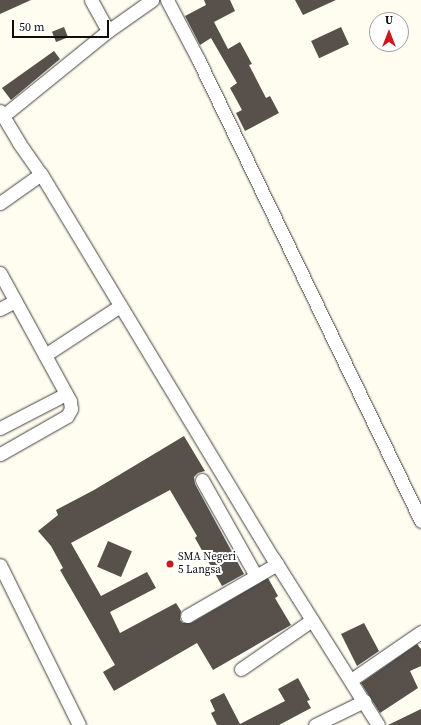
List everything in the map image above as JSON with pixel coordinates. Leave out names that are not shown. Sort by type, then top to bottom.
[{"type":"street","points":[[91,0],[108,32]]},
{"type":"street","points":[[152,0],[1,114],[41,174],[276,564],[351,680],[378,725]]},
{"type":"street","points":[[167,0],[198,59],[421,521]]},
{"type":"street","points":[[0,203],[41,174]]},
{"type":"street","points":[[0,273],[70,401],[71,410],[67,416],[0,454]]},
{"type":"street","points":[[0,309],[15,301]]},
{"type":"street","points":[[45,355],[120,306]]},
{"type":"street","points":[[0,428],[66,394]]},
{"type":"street","points":[[202,480],[256,576]]},
{"type":"street","points":[[187,616],[276,564]]},
{"type":"street","points":[[0,565],[79,725]]},
{"type":"street","points":[[240,669],[312,620]]},
{"type":"street","points":[[351,680],[421,632]]},
{"type":"street","points":[[315,725],[364,701]]},
{"type":"building","points":[[0,0],[31,0],[0,14]]},
{"type":"building","points":[[204,0],[230,0],[235,11],[214,22],[228,49],[240,42],[252,64],[249,65],[266,98],[270,96],[279,113],[245,131],[236,113],[242,110],[230,88],[237,83],[211,38],[200,45],[185,16],[206,5]]},
{"type":"building","points":[[295,0],[336,0],[303,15]]},
{"type":"building","points":[[64,27],[68,37],[56,42],[52,32]]},
{"type":"building","points":[[341,27],[349,44],[319,58],[311,41]]},
{"type":"building","points":[[54,51],[60,59],[11,100],[2,88]]},
{"type":"building","points":[[184,436],[205,471],[198,473],[194,477],[195,484],[244,574],[222,586],[195,538],[197,536],[170,490],[71,543],[101,596],[147,572],[156,588],[110,612],[120,633],[176,603],[181,611],[180,620],[183,623],[191,623],[268,578],[278,596],[275,598],[291,625],[213,670],[197,643],[114,691],[103,672],[115,665],[60,570],[63,568],[51,546],[38,531],[58,515],[56,510],[94,490]]},
{"type":"building","points":[[108,541],[132,551],[121,577],[97,567]]},
{"type":"building","points":[[364,623],[379,651],[357,666],[341,634]]},
{"type":"building","points":[[417,644],[421,649],[421,666],[410,671],[418,688],[380,713],[361,683]]},
{"type":"building","points":[[298,678],[310,700],[307,701],[311,708],[279,725],[217,725],[211,713],[215,711],[210,700],[224,693],[240,724],[285,701],[278,689]]},
{"type":"building","points":[[421,709],[421,725],[388,725]]},
{"type":"place","name":"SMA Negeri 5 Langsa","points":[[170,564]]}]
